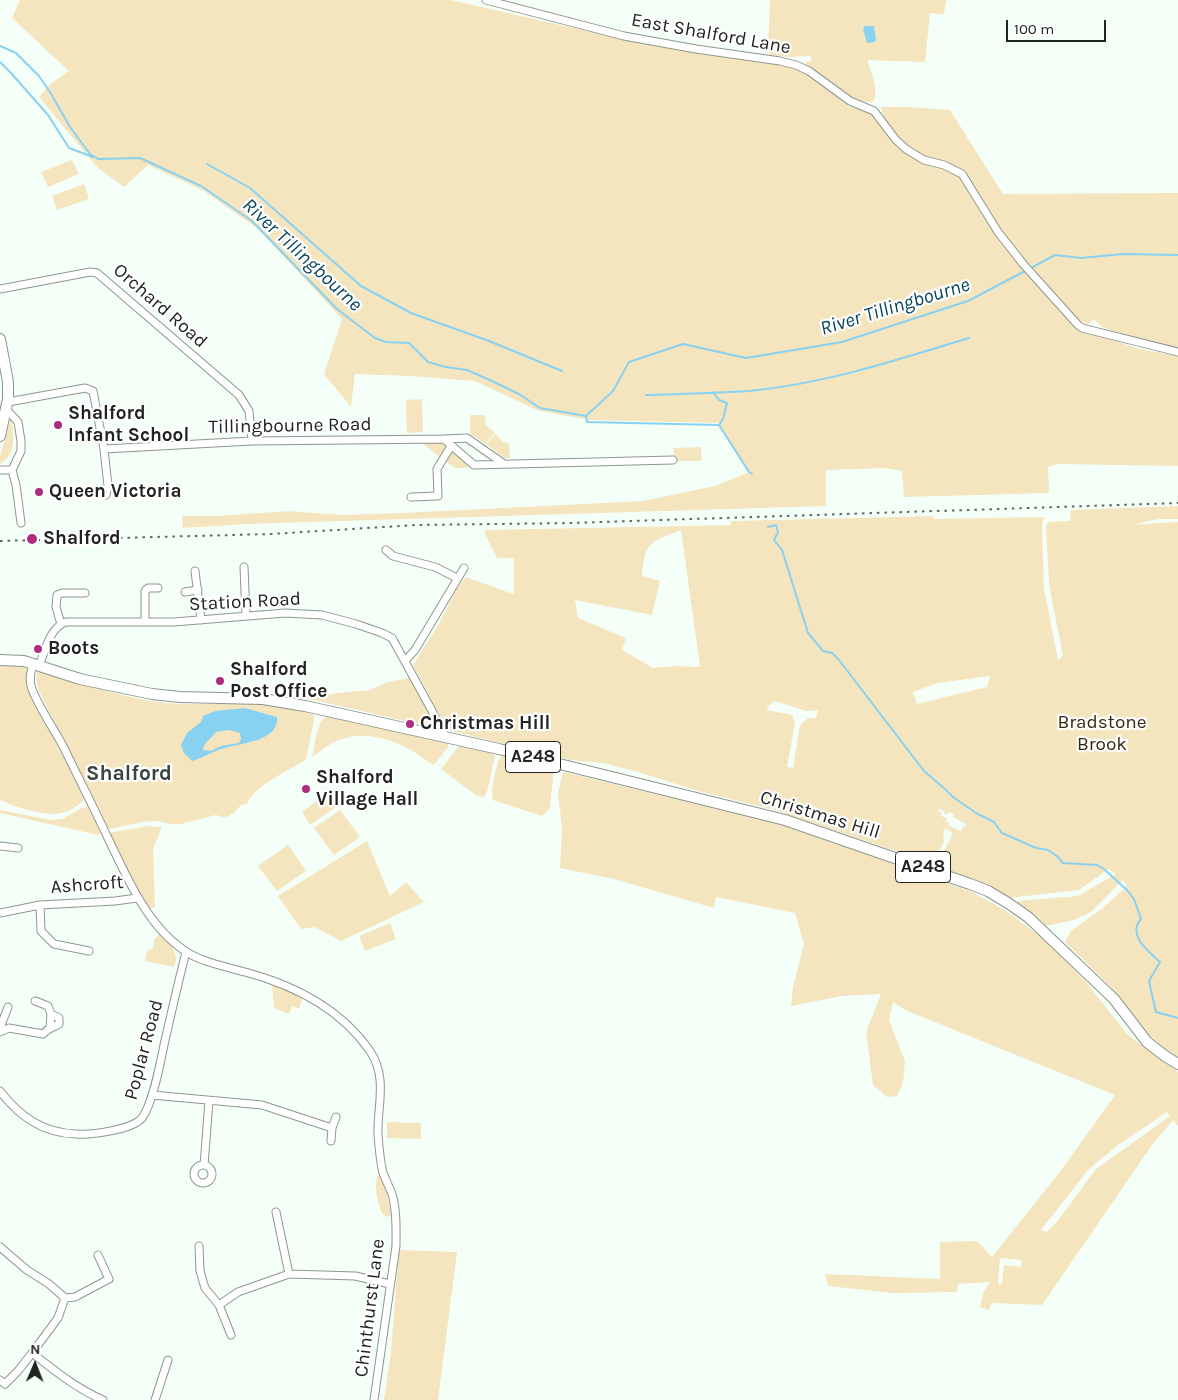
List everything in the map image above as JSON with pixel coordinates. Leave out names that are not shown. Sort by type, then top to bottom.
[{"type":"main road","points":[[0,339],[8,382],[7,406],[0,436]]},
{"type":"main road","name":"A248","points":[[0,657],[20,660],[80,679],[142,693],[180,697],[252,699],[282,702],[337,712],[445,737]]},
{"type":"main road","name":"Christmas Hill","points":[[445,737],[785,820],[988,891],[1021,912],[1048,935],[1114,999],[1147,1042],[1178,1064]]},
{"type":"street","name":"East Shalford Lane","points":[[486,0],[624,36],[780,61],[809,71],[850,101],[874,111],[896,140],[906,149],[924,160],[944,165],[962,174],[998,232],[1024,265],[1078,325],[1082,328],[1178,352]]},
{"type":"street","name":"Orchard Road","points":[[0,288],[73,275],[96,273],[239,395],[249,411],[252,441]]},
{"type":"street","points":[[21,523],[12,470],[21,451],[21,441],[18,422],[7,406],[85,388],[93,391],[104,449],[108,486],[106,495]]},
{"type":"street","name":"Tillingbourne Road","points":[[104,449],[252,441],[467,438],[504,464]]},
{"type":"street","points":[[444,439],[474,465],[672,460]]},
{"type":"street","points":[[411,497],[438,496],[438,469],[451,446]]},
{"type":"street","points":[[0,470],[12,470]]},
{"type":"street","points":[[386,550],[395,557],[432,566],[457,578]]},
{"type":"street","points":[[244,567],[246,616]]},
{"type":"street","points":[[404,661],[415,650],[464,568]]},
{"type":"street","points":[[195,572],[201,620]]},
{"type":"street","points":[[145,622],[145,591],[148,588],[158,588]]},
{"type":"street","points":[[185,592],[198,590]]},
{"type":"street","points":[[36,665],[54,632],[62,624],[56,610],[57,595],[62,593],[85,593]]},
{"type":"street","name":"Station Road","points":[[62,624],[69,622],[174,622],[279,613],[306,613],[356,624],[390,636],[445,737]]},
{"type":"street","name":"Chinthurst Lane","points":[[36,665],[30,678],[33,691],[62,745],[137,898],[166,936],[186,952],[213,963],[259,975],[294,988],[315,999],[354,1032],[370,1052],[379,1068],[378,1133],[383,1172],[392,1195],[396,1226],[396,1246],[374,1400]]},
{"type":"street","points":[[0,846],[18,848]]},
{"type":"street","name":"Ashcroft","points":[[0,913],[40,905],[137,898]]},
{"type":"street","name":"Ashcroft","points":[[40,905],[41,931],[54,944],[89,951]]},
{"type":"street","name":"Poplar Road","points":[[1,1094],[18,1111],[40,1126],[64,1134],[86,1135],[125,1127],[141,1118],[152,1095],[186,952]]},
{"type":"street","points":[[0,1032],[9,1028],[43,1034],[50,1027],[50,1014],[48,1006],[35,1001]]},
{"type":"street","points":[[0,1028],[8,1007]]},
{"type":"street","points":[[152,1095],[262,1106],[332,1128]]},
{"type":"street","points":[[204,1165],[209,1101]]},
{"type":"street","points":[[331,1140],[332,1128],[336,1117]]},
{"type":"street","points":[[276,1212],[289,1274]]},
{"type":"street","points":[[199,1246],[200,1271],[205,1288],[219,1306],[231,1335]]},
{"type":"street","points":[[0,1247],[27,1270],[49,1284],[64,1298],[75,1297],[109,1278],[98,1255]]},
{"type":"street","points":[[219,1306],[238,1292],[289,1274],[356,1276],[390,1284]]},
{"type":"street","points":[[0,1380],[5,1384],[18,1371],[58,1318],[64,1298]]},
{"type":"street","points":[[32,1353],[68,1380],[103,1400]]},
{"type":"street","points":[[155,1400],[168,1360]]},
{"type":"green space","points":[[20,0],[451,0],[639,43],[790,67],[813,77],[849,107],[858,108],[870,113],[907,147],[888,124],[881,107],[950,110],[1003,194],[1178,193],[1178,348],[1118,333],[1102,327],[1094,319],[1087,325],[1084,322],[1080,322],[1037,282],[1090,332],[1139,349],[1178,356],[1178,466],[1058,464],[1048,467],[1049,493],[904,497],[902,471],[884,468],[826,470],[826,506],[246,524],[183,528],[182,516],[218,516],[289,511],[340,515],[402,513],[643,501],[715,486],[749,472],[718,423],[591,420],[539,411],[475,381],[355,374],[351,407],[324,374],[342,319],[258,229],[204,191],[148,165],[124,187],[98,168],[39,97],[50,84],[69,71],[12,18]]},
{"type":"green space","points":[[770,0],[946,0],[944,14],[930,13],[925,62],[867,60],[873,75],[876,92],[873,102],[865,102],[847,94],[807,66],[805,62],[811,61],[811,56],[789,57],[770,55],[768,48]]},
{"type":"green space","points":[[72,160],[79,174],[48,187],[41,172]]},
{"type":"green space","points":[[84,184],[89,199],[57,210],[52,196]]},
{"type":"green space","points":[[422,399],[423,432],[407,433],[406,400]]},
{"type":"green space","points":[[470,415],[485,415],[486,425],[495,433],[485,444],[470,433]]},
{"type":"green space","points":[[11,418],[13,431],[12,450],[0,464],[0,456]]},
{"type":"green space","points":[[496,434],[503,442],[509,443],[510,458],[504,458],[486,444]]},
{"type":"green space","points":[[439,442],[445,445],[446,451],[441,458],[422,443]]},
{"type":"green space","points":[[701,447],[702,461],[675,461],[673,448]]},
{"type":"green space","points":[[451,453],[455,453],[469,464],[467,468],[455,468],[445,461]]},
{"type":"green space","name":"Bradstone Brook","points":[[1178,506],[1178,519],[1159,519],[1131,525],[1178,522],[1178,1057],[1165,1049],[1140,1027],[1115,991],[1065,942],[1071,931],[1104,907],[1127,886],[1123,880],[1091,912],[1074,920],[1046,926],[1017,903],[1018,901],[1078,896],[1116,874],[1109,869],[1079,890],[1008,898],[983,884],[937,866],[953,833],[945,828],[944,841],[933,864],[775,810],[698,791],[638,772],[603,763],[571,760],[447,730],[413,665],[439,624],[457,588],[466,577],[513,594],[514,558],[497,558],[485,534],[485,530],[731,525],[731,521],[933,516],[934,519],[1044,517],[1042,526],[1044,589],[1058,660],[1063,656],[1049,584],[1046,527],[1048,522],[1070,521],[1071,510]],"holes":[[[681,530],[700,667],[673,666],[653,668],[622,650],[626,638],[578,618],[575,600],[652,615],[660,581],[642,576],[647,549],[656,541]],[[990,676],[987,687],[917,704],[913,692],[937,683]],[[775,701],[806,711],[818,710],[816,718],[808,718],[800,725],[793,768],[787,767],[795,723],[792,715],[767,710],[768,706]],[[938,809],[944,811],[947,815],[948,812],[954,814],[953,817],[966,824],[965,827],[963,826],[961,831],[948,825],[947,818],[941,816],[942,813]]]},
{"type":"green space","points":[[0,664],[14,664],[24,667],[28,671],[33,698],[84,798],[81,803],[68,811],[47,814],[0,800]]},
{"type":"green space","points":[[40,670],[110,692],[165,703],[256,704],[304,710],[314,716],[306,760],[264,785],[256,791],[247,804],[241,805],[234,813],[225,818],[216,815],[181,824],[156,821],[110,829],[106,828],[38,689],[36,680],[37,672]]},
{"type":"green space","points":[[409,678],[415,682],[436,723],[435,728],[301,697],[369,690],[388,682]]},
{"type":"green space","points":[[328,715],[442,741],[448,744],[448,747],[434,765],[411,750],[391,741],[373,736],[356,736],[347,737],[335,742],[312,757],[318,728]]},
{"type":"green space","points":[[460,746],[493,753],[495,756],[487,792],[484,797],[477,796],[441,769]]},
{"type":"green space","points":[[502,755],[554,769],[550,808],[542,816],[493,800],[494,777]]},
{"type":"green space","points":[[563,772],[757,818],[793,828],[972,892],[1006,911],[1045,940],[1086,982],[1127,1034],[1178,1072],[1178,1126],[1173,1120],[1152,1145],[1042,1305],[991,1303],[989,1310],[980,1307],[983,1293],[990,1282],[958,1284],[957,1292],[892,1293],[828,1286],[825,1274],[940,1279],[940,1242],[977,1241],[992,1257],[1062,1169],[1115,1095],[905,1010],[893,1002],[889,1020],[905,1061],[903,1083],[897,1096],[887,1097],[873,1085],[866,1032],[881,994],[842,996],[791,1006],[793,987],[804,944],[795,913],[716,897],[714,908],[614,879],[560,868],[562,828],[558,793]],"holes":[[[1167,1112],[1170,1116],[1096,1169],[1056,1223],[1046,1232],[1041,1230],[1088,1170],[1118,1145]],[[1000,1258],[1021,1260],[1021,1267],[1004,1265],[1002,1284],[998,1284]]]},
{"type":"green space","points":[[327,793],[337,806],[310,825],[302,812]]},
{"type":"green space","points":[[84,807],[88,808],[100,832],[98,835],[0,813],[0,810],[50,820],[62,819]]},
{"type":"green space","points":[[340,810],[360,837],[334,855],[314,828]]},
{"type":"green space","points":[[149,826],[162,827],[153,849],[155,907],[150,909],[135,885],[108,833]]},
{"type":"green space","points":[[367,841],[390,896],[406,882],[424,902],[341,941],[314,927],[301,929],[278,896]]},
{"type":"green space","points":[[288,845],[306,871],[277,891],[258,866]]},
{"type":"green space","points":[[390,923],[396,939],[365,951],[359,936]]},
{"type":"green space","points":[[160,934],[175,953],[176,962],[174,967],[145,961],[147,951],[154,946],[154,940]]},
{"type":"green space","points":[[272,983],[303,997],[299,1009],[292,1006],[289,1014],[274,1008]]},
{"type":"green space","points":[[387,1122],[421,1123],[421,1139],[387,1138]]},
{"type":"green space","points":[[377,1176],[382,1176],[385,1179],[391,1215],[388,1217],[382,1214],[379,1205],[376,1191]]},
{"type":"green space","points":[[399,1250],[457,1252],[438,1400],[384,1400],[391,1351]]},
{"type":"water","points":[[865,26],[874,26],[876,40],[874,42],[867,43],[863,29]]},
{"type":"water","points":[[245,708],[277,717],[276,725],[266,736],[258,740],[221,749],[192,761],[184,753],[181,745],[187,733],[201,722],[203,716],[215,711]],"holes":[[[229,730],[240,733],[241,739],[239,743],[221,746],[211,751],[203,750],[203,747],[216,732]]]},
{"type":"waterway","name":"River Tillingbourne","points":[[0,46],[16,53],[39,76],[70,127],[90,154],[98,159],[140,158],[201,186],[252,221],[337,309],[375,338],[386,342],[409,343],[428,362],[467,370],[519,394],[540,408],[586,416]]},
{"type":"waterway","points":[[0,62],[48,115],[69,148],[93,157]]},
{"type":"waterway","points":[[207,164],[250,188],[361,286],[411,313],[489,341],[562,371]]},
{"type":"waterway","name":"River Tillingbourne","points":[[1029,269],[1055,255],[1081,258],[1123,254],[1178,255]]},
{"type":"waterway","name":"River Tillingbourne","points":[[586,416],[613,391],[629,362],[683,344],[746,358],[842,342],[968,301],[1025,271]]},
{"type":"waterway","points":[[646,395],[749,391],[777,388],[860,370],[969,338]]},
{"type":"waterway","points":[[713,392],[719,400],[727,403],[723,419],[719,425]]},
{"type":"waterway","points":[[586,416],[587,422],[719,425],[752,474]]},
{"type":"waterway","points":[[768,527],[776,525],[778,532],[774,540],[782,550],[808,633],[823,651],[832,653],[839,660],[924,771],[953,797],[976,813],[994,822],[1002,833],[1036,848],[1048,850],[1063,863],[1097,865],[1127,890],[1134,899],[1141,919],[1137,925],[1138,937],[1145,948],[1160,962],[1149,981],[1156,1012],[1178,1018]]},
{"type":"railway","points":[[0,541],[271,534],[416,525],[572,523],[1178,503]]},
{"type":"place","name":"Shalford Infant School","points":[[58,425]]},
{"type":"place","name":"Queen Victoria","points":[[39,492]]},
{"type":"place","name":"Shalford","points":[[32,539]]},
{"type":"place","name":"Boots","points":[[38,649]]},
{"type":"place","name":"Shalford Post Office","points":[[220,681]]},
{"type":"place","name":"Christmas Hill","points":[[410,724]]},
{"type":"place","name":"Shalford Village Hall","points":[[306,789]]},
{"type":"district","name":"Shalford","points":[[129,774]]}]
